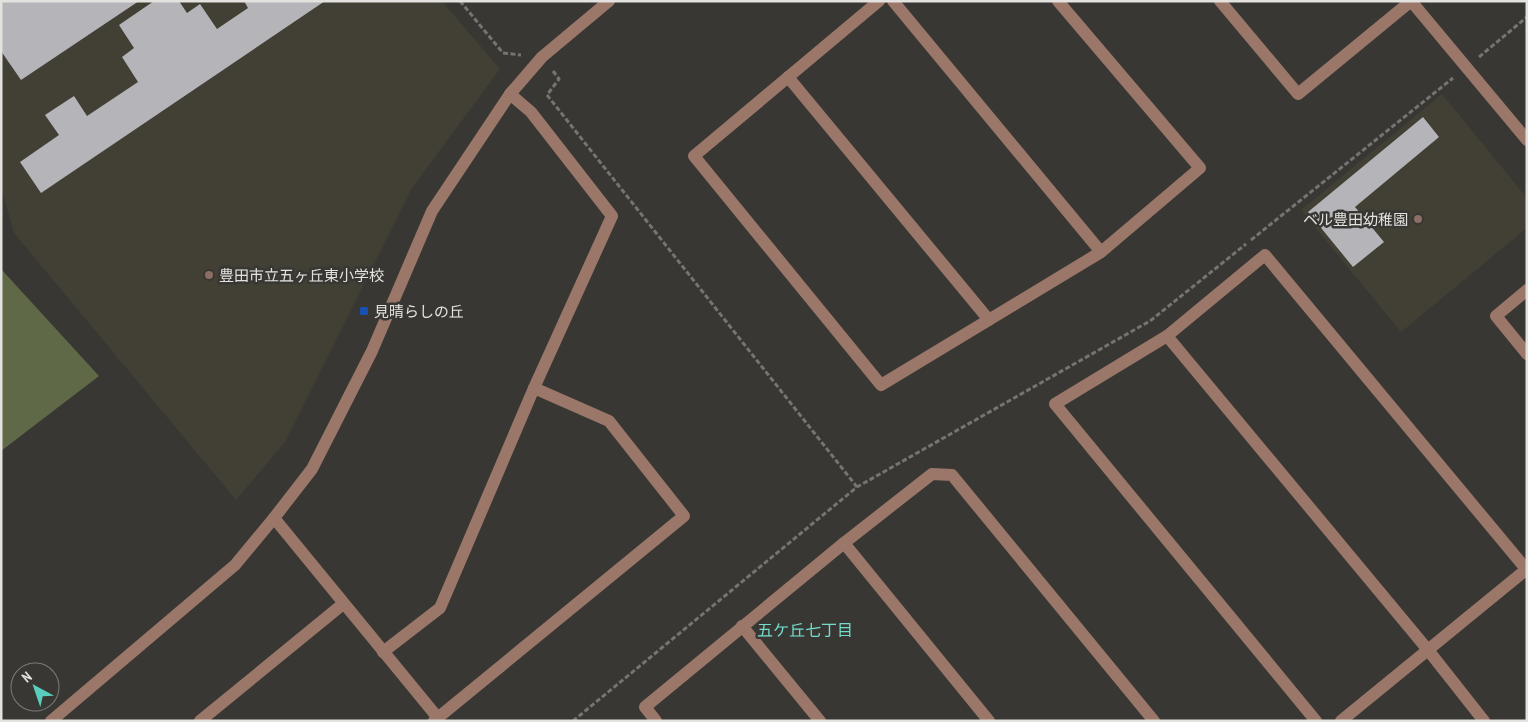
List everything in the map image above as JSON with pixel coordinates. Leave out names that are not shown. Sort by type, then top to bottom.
[{"type":"street","points":[[51,721],[235,565],[312,469],[372,351],[432,211],[510,94],[542,57],[609,1]]},
{"type":"street","points":[[879,1],[694,156],[881,385],[1101,252],[1200,168],[1058,1]]},
{"type":"street","points":[[894,1],[1101,252]]},
{"type":"street","points":[[1220,1],[1298,94],[1411,1],[1527,140]]},
{"type":"street","points":[[788,77],[989,320]]},
{"type":"street","points":[[383,652],[440,608],[534,388],[612,216],[531,112],[510,94]]},
{"type":"street","points":[[1316,721],[1054,404],[1167,336],[1265,255],[1527,569],[1341,721]]},
{"type":"street","points":[[1527,290],[1496,316],[1527,354]]},
{"type":"street","points":[[1167,336],[1428,650],[1484,721]]},
{"type":"street","points":[[274,518],[436,719],[684,516],[609,421],[534,388]]},
{"type":"street","points":[[656,721],[645,707],[844,543],[932,474],[952,475],[1154,721]]},
{"type":"street","points":[[844,543],[989,721]]},
{"type":"street","points":[[200,721],[343,604]]},
{"type":"street","points":[[742,626],[820,721]]},
{"type":"path","points":[[460,1],[503,53],[542,57],[559,78],[547,95],[857,487]]},
{"type":"path","points":[[574,721],[857,487],[1150,321],[1527,17]]},
{"type":"shaded area","name":"豊田市立五ヶ丘東小学校","points":[[1,1],[442,1],[500,69],[412,188],[285,442],[236,500],[14,233],[1,188]]},
{"type":"shaded area","name":"ベル豊田幼稚園","points":[[1442,94],[1527,198],[1527,228],[1401,332],[1301,210]]},
{"type":"green space","points":[[1,269],[99,376],[1,451]]},
{"type":"building","points":[[1,1],[139,1],[21,80],[1,51]]},
{"type":"building","points":[[154,1],[179,1],[187,13],[200,4],[217,29],[248,8],[244,1],[325,1],[41,193],[20,162],[59,135],[45,115],[74,96],[87,116],[138,82],[122,57],[134,48],[119,25]]},
{"type":"building","points":[[1423,117],[1439,137],[1355,207],[1384,242],[1353,267],[1308,212]]},
{"type":"place","name":"ベル豊田幼稚園","points":[[1418,219]]},
{"type":"place","name":"豊田市立五ヶ丘東小学校","points":[[209,275]]},
{"type":"place","name":"見晴らしの丘","points":[[364,311]]},
{"type":"district","name":"五ケ丘七丁目","points":[[805,630]]}]
